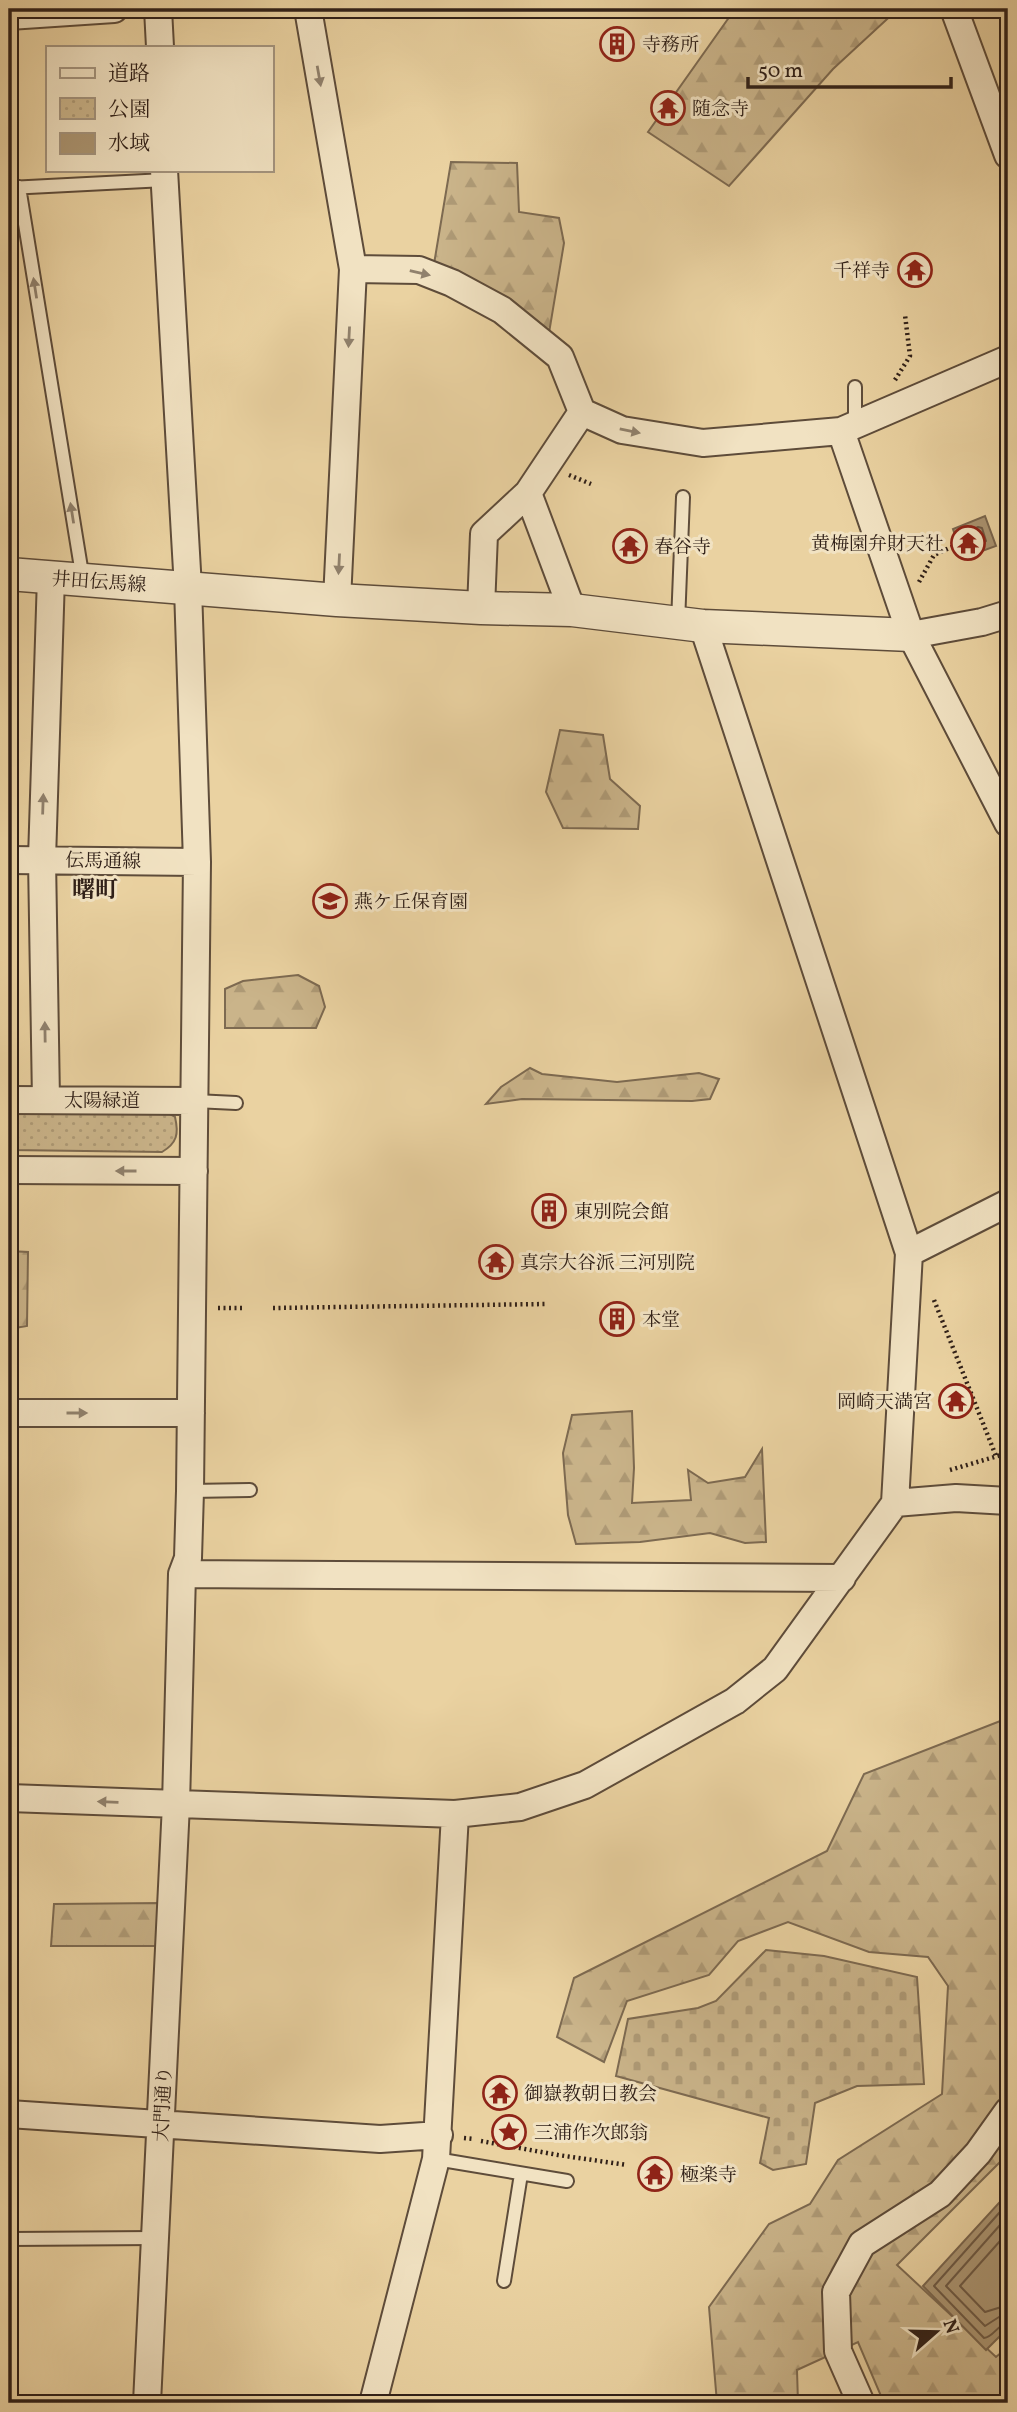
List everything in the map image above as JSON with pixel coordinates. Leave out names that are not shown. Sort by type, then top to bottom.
[{"type":"street","points":[[9,16],[114,9]]},
{"type":"street","points":[[158,9],[160,46]]},
{"type":"street","points":[[308,9],[353,269],[337,600]]},
{"type":"street","points":[[954,9],[1008,155]]},
{"type":"street","name":"大門通り","points":[[147,2403],[176,1804],[182,1574],[188,1558],[197,862],[188,588],[164,175]]},
{"type":"street","points":[[353,269],[419,270],[452,283],[502,310],[559,356],[582,412],[622,430],[703,443],[848,428],[1008,359]]},
{"type":"street","points":[[481,608],[484,534],[528,493],[582,412]]},
{"type":"street","points":[[848,428],[911,635],[1008,823]]},
{"type":"street","points":[[528,493],[572,610]]},
{"type":"street","name":"井田伝馬線","points":[[9,574],[337,600],[572,610],[690,625],[911,635]]},
{"type":"street","points":[[46,1100],[42,859],[51,578]]},
{"type":"street","points":[[911,635],[982,622],[1008,614]]},
{"type":"street","points":[[9,1798],[455,1814],[520,1807],[585,1785],[735,1702],[775,1669],[895,1503],[909,1253],[690,625]]},
{"type":"street","name":"伝馬通線","points":[[9,860],[197,862]]},
{"type":"street","name":"太陽緑道","points":[[9,1100],[195,1101]]},
{"type":"street","points":[[9,1170],[194,1171]]},
{"type":"street","points":[[909,1253],[1008,1203]]},
{"type":"street","points":[[9,1413],[191,1413]]},
{"type":"street","points":[[895,1503],[956,1498],[1008,1501]]},
{"type":"street","points":[[182,1574],[842,1578]]},
{"type":"street","points":[[373,2403],[437,2147],[455,1814]]},
{"type":"street","points":[[860,2403],[838,2351],[836,2291],[862,2244],[940,2194],[978,2152],[1008,2110]]},
{"type":"street","points":[[9,2114],[380,2139],[437,2147]]},
{"type":"lane","points":[[83,580],[14,188],[164,175]]},
{"type":"lane","points":[[848,428],[855,387]]},
{"type":"lane","points":[[683,497],[690,625]]},
{"type":"lane","points":[[195,1101],[236,1103]]},
{"type":"lane","points":[[190,1491],[250,1490]]},
{"type":"lane","points":[[437,2147],[521,2174],[568,2181]]},
{"type":"lane","points":[[505,2281],[521,2174]]},
{"type":"lane","points":[[9,2239],[155,2238]]},
{"type":"path","points":[[902,367],[910,356],[905,315]]},
{"type":"path","points":[[898,597],[915,590],[934,555],[969,540]]},
{"type":"path","points":[[929,1290],[996,1456]]},
{"type":"path","points":[[273,1308],[545,1304]]},
{"type":"path","points":[[956,1467],[1008,1453]]},
{"type":"path","points":[[481,2141],[627,2165]]},
{"type":"green space","points":[[735,9],[898,9],[833,69],[729,186],[648,132]]},
{"type":"green space","points":[[451,162],[517,163],[519,212],[559,218],[564,243],[549,333],[434,264]]},
{"type":"green space","points":[[560,730],[603,735],[610,779],[640,806],[638,829],[563,828],[546,792]]},
{"type":"green space","points":[[298,975],[319,986],[325,1007],[316,1028],[225,1028],[225,989],[243,981]]},
{"type":"green space","points":[[530,1068],[542,1074],[617,1082],[699,1073],[719,1079],[710,1099],[692,1101],[522,1099],[486,1104],[501,1087]]},
{"type":"green space","points":[[9,1109],[161,1109],[175,1117],[177,1133],[171,1145],[162,1152],[9,1150]]},
{"type":"green space","points":[[9,1251],[28,1252],[27,1326],[9,1329]]},
{"type":"green space","points":[[632,1411],[632,1503],[691,1500],[688,1470],[708,1483],[745,1477],[762,1449],[766,1542],[745,1543],[710,1533],[640,1542],[576,1544],[568,1515],[563,1453],[572,1415]]},
{"type":"green space","points":[[1008,1718],[1008,2154],[897,2265],[996,2357],[1008,2347],[1008,2403],[884,2403],[858,2342],[797,2370],[798,2403],[717,2403],[709,2307],[769,2224],[810,2204],[838,2160],[942,2094],[948,1986],[928,1957],[869,1952],[788,1922],[738,1941],[709,1975],[627,2001],[604,2062],[557,2037],[574,1978],[827,1851],[864,1774]]},
{"type":"green space","points":[[160,1903],[157,1946],[51,1946],[54,1904]]},
{"type":"green space","points":[[766,1950],[824,1956],[917,1977],[924,2084],[857,2086],[815,2103],[806,2164],[773,2170],[760,2163],[769,2118],[616,2076],[628,2019],[698,2008],[716,2001]]},
{"type":"water","points":[[985,516],[996,546],[963,558],[953,529]]},
{"type":"water","points":[[1008,2193],[1008,2328],[986,2350],[923,2286]]},
{"type":"place","name":"寺務所","points":[[617,44]]},
{"type":"place","name":"随念寺","points":[[668,108]]},
{"type":"place","name":"千祥寺","points":[[915,270]]},
{"type":"place","name":"黄梅園弁財天社","points":[[968,543]]},
{"type":"place","name":"春谷寺","points":[[630,546]]},
{"type":"place","name":"燕ケ丘保育園","points":[[330,901]]},
{"type":"place","name":"東別院会館","points":[[549,1211]]},
{"type":"place","name":"真宗大谷派 三河別院","points":[[496,1262]]},
{"type":"place","name":"本堂","points":[[617,1319]]},
{"type":"place","name":"岡崎天満宮","points":[[956,1401]]},
{"type":"place","name":"御嶽教朝日教会","points":[[500,2093]]},
{"type":"place","name":"三浦作次郎翁","points":[[509,2132]]},
{"type":"place","name":"極楽寺","points":[[655,2174]]},
{"type":"district","name":"曙町","points":[[95,889]]}]
